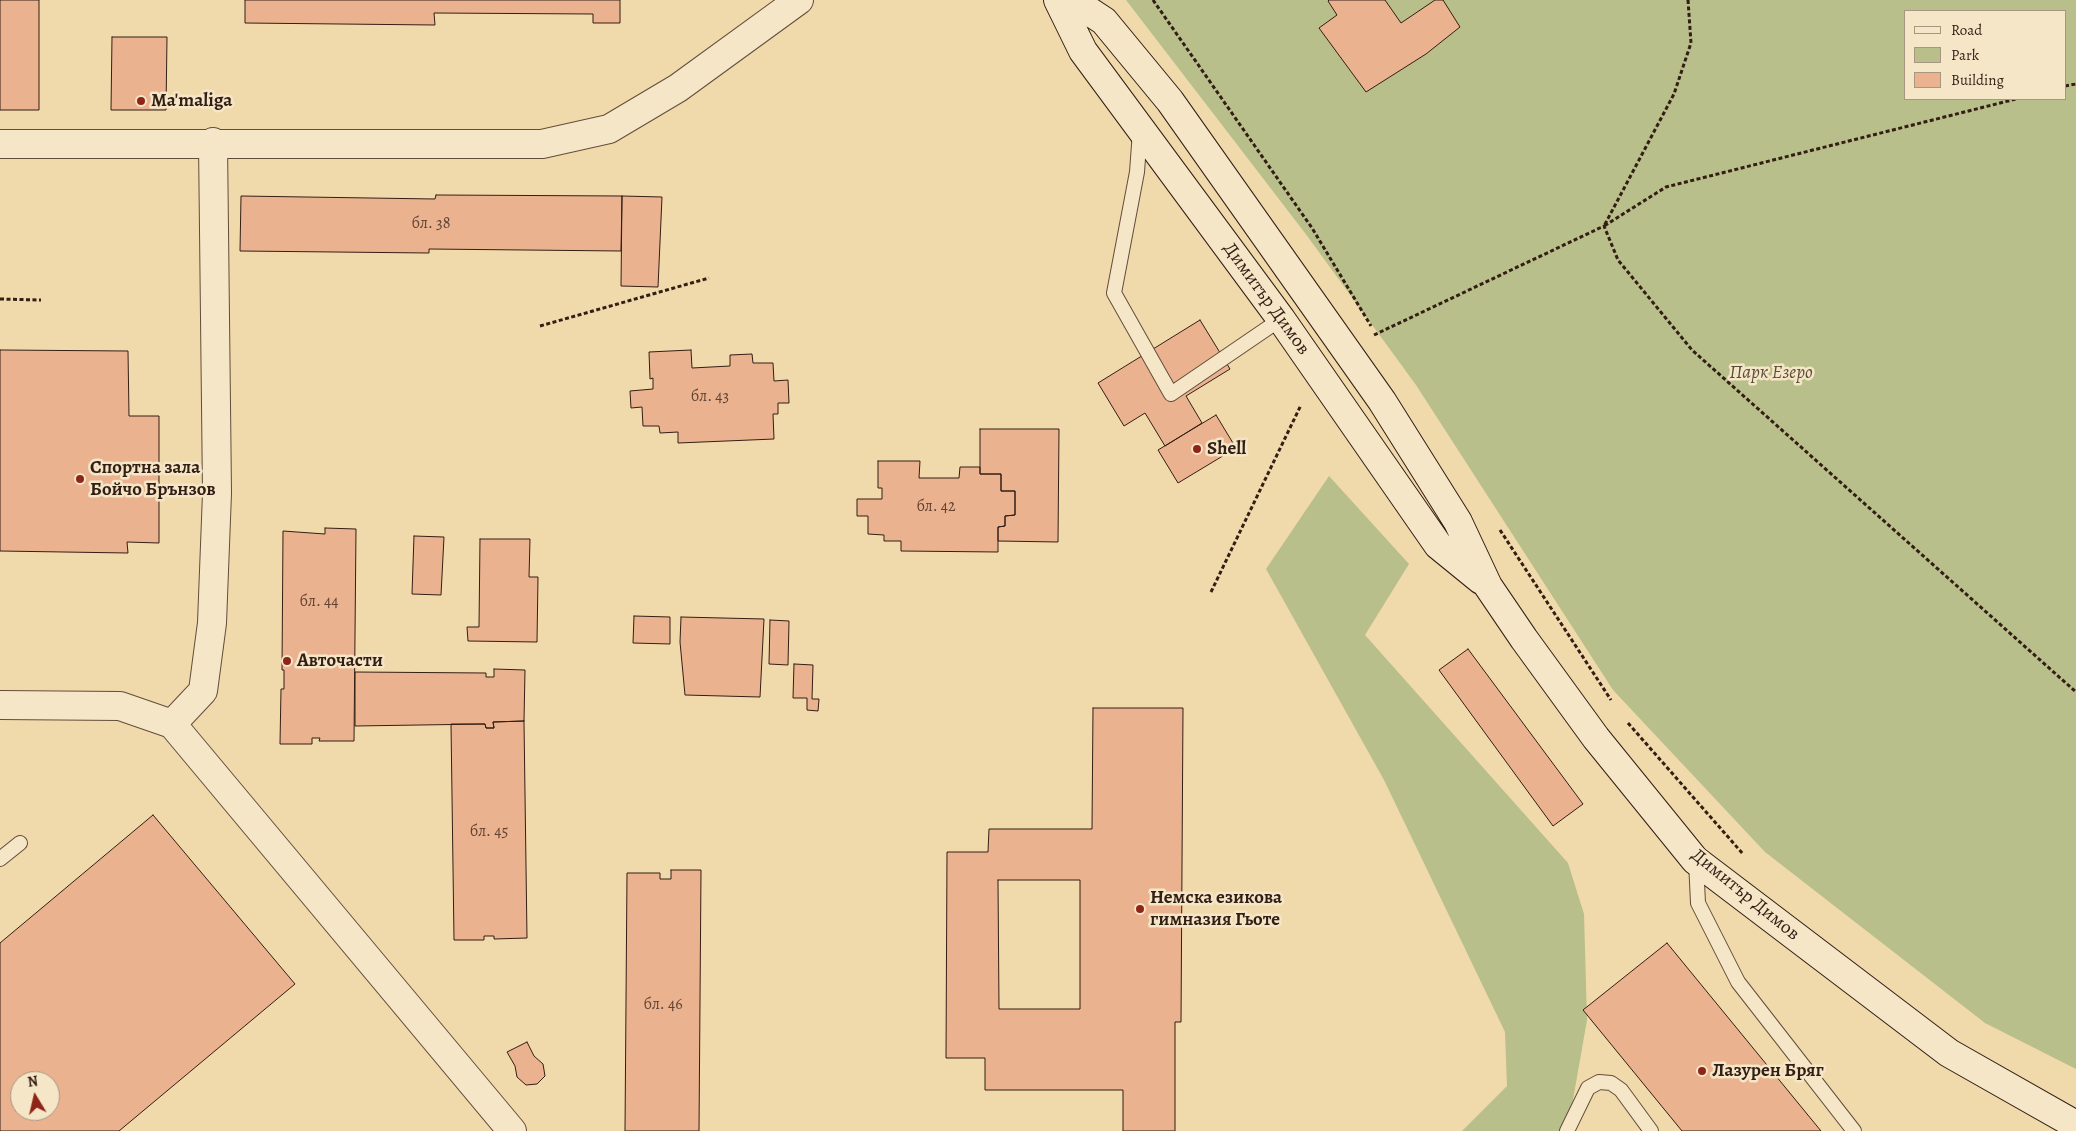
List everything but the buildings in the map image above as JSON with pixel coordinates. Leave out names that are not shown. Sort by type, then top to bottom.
[{"type":"main road","points":[[0,144],[213,142],[542,144],[609,129],[678,88],[798,0]]},
{"type":"main road","name":"Димитър Димов","points":[[1058,0],[1083,51],[1140,125],[1281,319],[1438,545],[1488,586]]},
{"type":"main road","name":"Димитър Димов","points":[[1072,0],[1104,21],[1170,101],[1382,402],[1458,522],[1488,586],[1524,639],[1596,738],[1695,860],[1949,1053],[2076,1125]]},
{"type":"main road","points":[[172,724],[203,691],[212,623],[217,493],[213,142]]},
{"type":"main road","points":[[0,705],[120,706],[172,724],[512,1131]]},
{"type":"lane","points":[[1140,125],[1137,172],[1114,293],[1171,394],[1281,319]]},
{"type":"lane","points":[[0,859],[20,843]]},
{"type":"lane","points":[[1695,860],[1698,903],[1738,982],[1854,1131]]},
{"type":"lane","points":[[1567,1131],[1588,1088],[1599,1082],[1611,1082],[1621,1090],[1651,1131]]},
{"type":"path","points":[[1153,0],[1312,228],[1380,342]]},
{"type":"path","points":[[1604,226],[1674,94],[1692,43],[1688,0]]},
{"type":"path","points":[[1370,336],[1604,226],[1666,187],[2012,100]]},
{"type":"path","points":[[1604,226],[1618,260],[1692,350],[2076,692]]},
{"type":"path","points":[[540,326],[709,278]]},
{"type":"path","points":[[0,298],[41,300]]},
{"type":"path","points":[[1212,592],[1302,403]]},
{"type":"path","points":[[1495,522],[1614,705]]},
{"type":"path","points":[[1626,720],[1747,858]]},
{"type":"green space","name":"Парк Езеро","points":[[1126,0],[2076,0],[2076,1069],[1985,1023],[1765,852],[1613,690],[1416,385],[1305,233]]},
{"type":"green space","points":[[1329,476],[1409,564],[1365,635],[1568,863],[1584,914],[1587,1020],[1571,1111],[1560,1131],[1462,1131],[1507,1086],[1505,1032],[1384,780],[1266,569]]},
{"type":"place","name":"Ma'maliga","points":[[141,101]]},
{"type":"place","name":"Shell","points":[[1197,449]]},
{"type":"place","name":"Спортна зала Бойчо Брънзов","points":[[80,479]]},
{"type":"place","name":"Авточасти","points":[[287,661]]},
{"type":"place","name":"Немска езикова гимназия Гьоте","points":[[1140,909]]},
{"type":"place","name":"Лазурен Бряг","points":[[1702,1071]]}]
